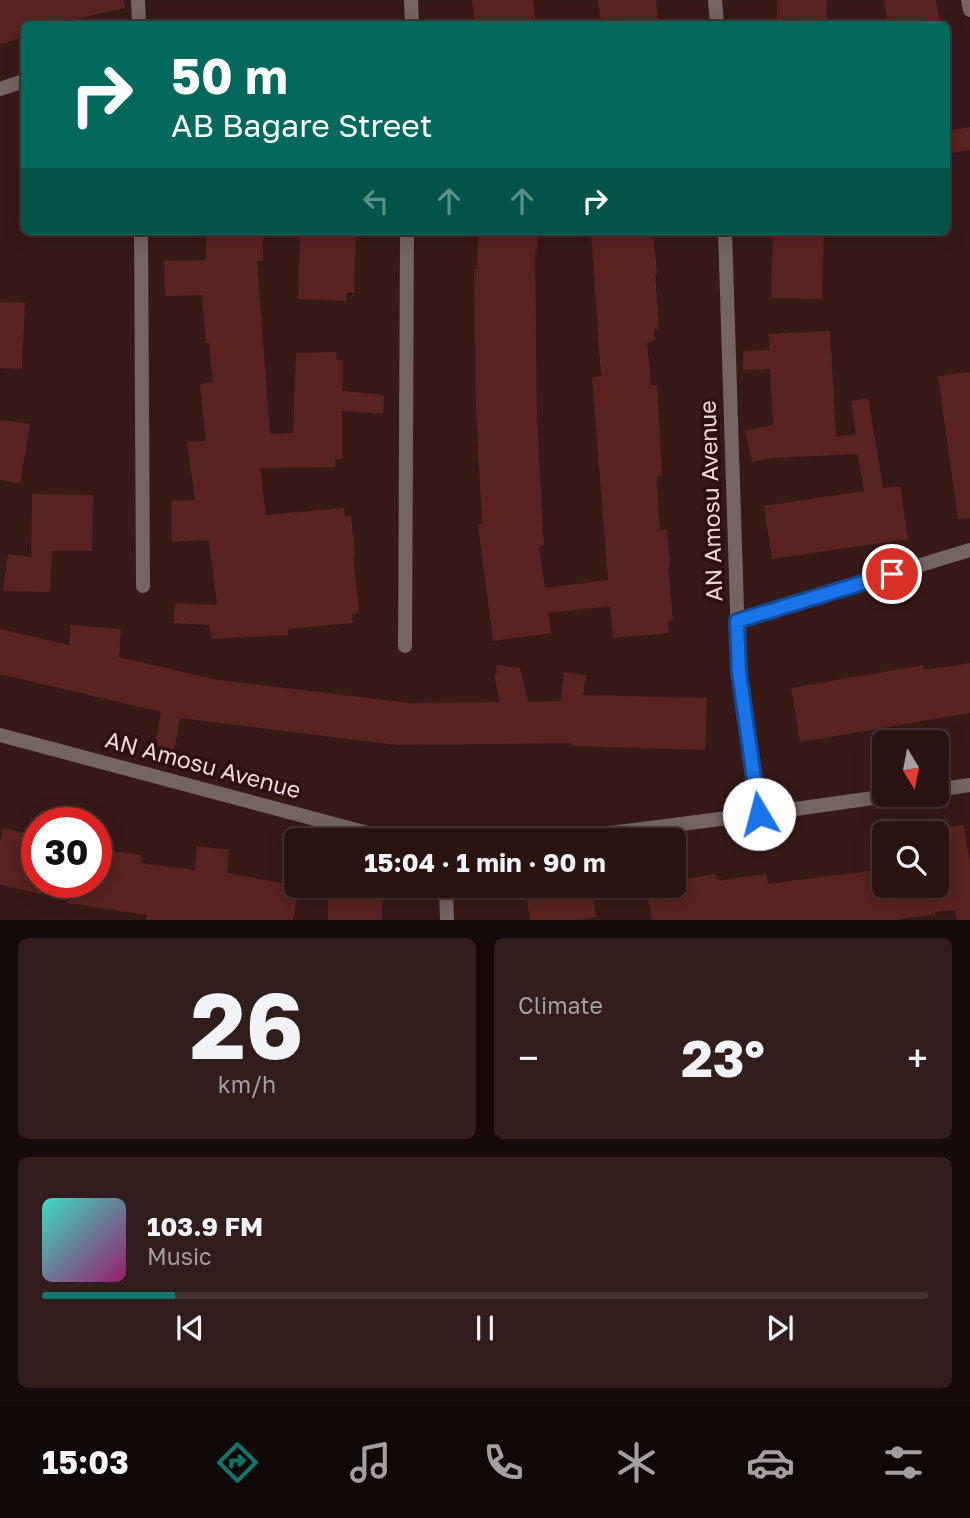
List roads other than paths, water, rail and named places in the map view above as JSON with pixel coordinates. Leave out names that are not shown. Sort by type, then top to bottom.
[{"type":"street","points":[[138,0],[139,21]]},
{"type":"street","points":[[411,0],[412,21]]},
{"type":"street","points":[[715,0],[717,21]]},
{"type":"street","points":[[968,0],[970,10]]},
{"type":"street","points":[[0,89],[21,82]]},
{"type":"street","points":[[141,235],[143,586]]},
{"type":"street","points":[[405,646],[407,235]]},
{"type":"street","name":"AN Amosu Avenue","points":[[725,235],[739,672],[759,814]]},
{"type":"street","points":[[737,621],[970,550]]},
{"type":"street","name":"AN Amosu Avenue","points":[[0,735],[349,828]]},
{"type":"street","points":[[949,788],[970,785]]},
{"type":"street","points":[[650,828],[872,798]]},
{"type":"street","points":[[446,898],[447,919]]}]
